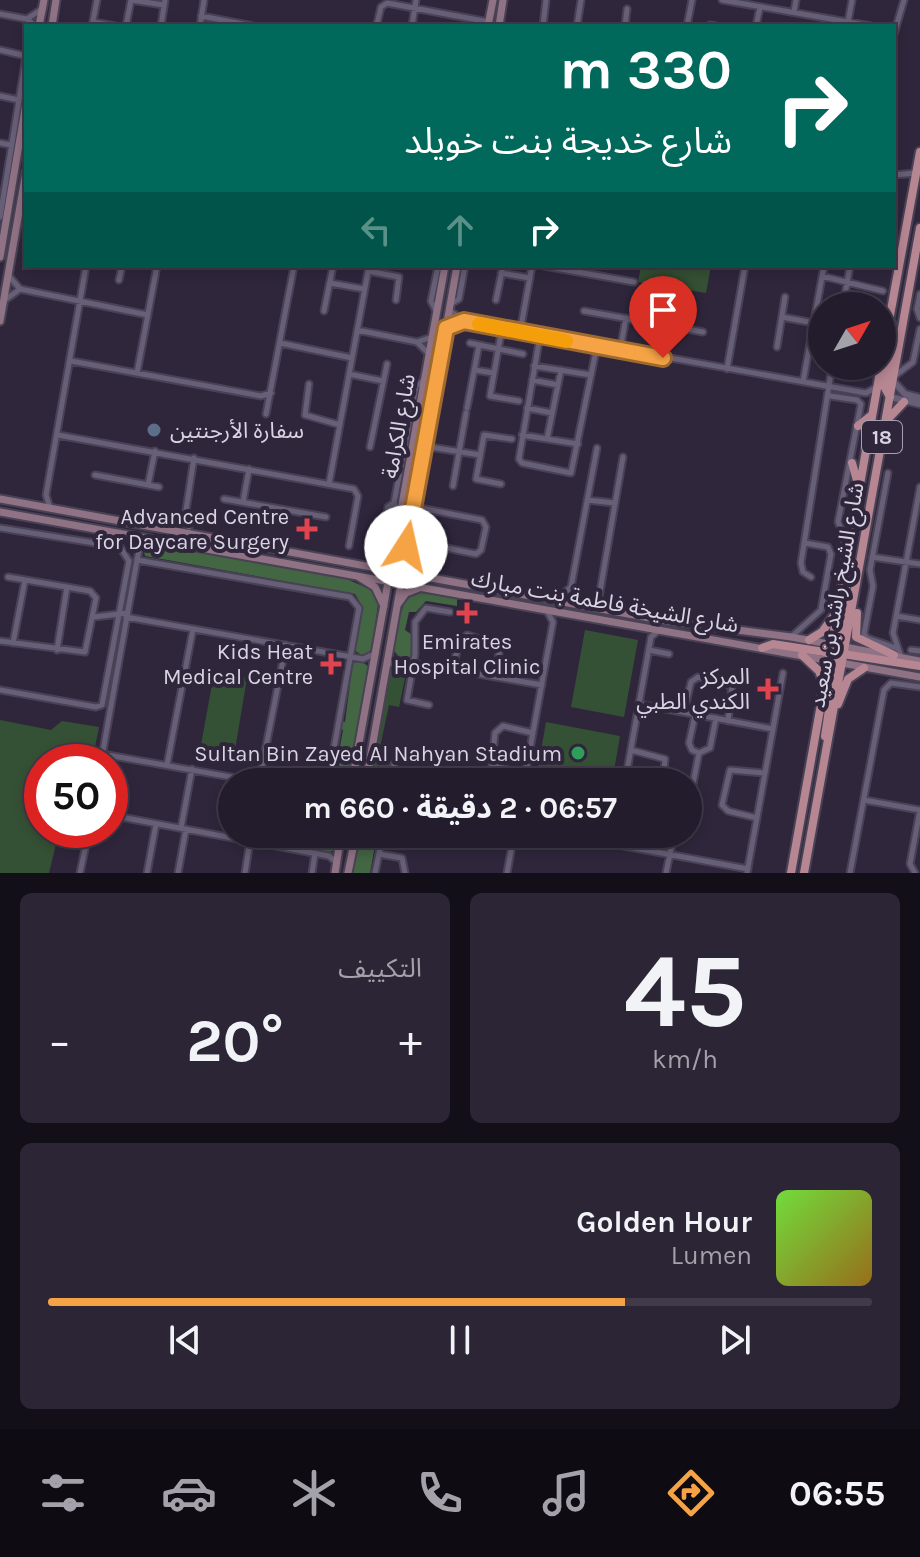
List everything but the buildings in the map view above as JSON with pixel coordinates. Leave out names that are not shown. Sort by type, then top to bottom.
[{"type":"main road","points":[[52,24],[56,0]]},
{"type":"main road","points":[[488,24],[493,0]]},
{"type":"main road","points":[[499,24],[503,0]]},
{"type":"main road","points":[[38,24],[43,4]]},
{"type":"main road","points":[[0,257],[22,101]]},
{"type":"main road","points":[[895,292],[920,152]]},
{"type":"main road","points":[[0,321],[24,183]]},
{"type":"main road","name":"شارع الشيخ راشد بن سعيد","points":[[896,363],[920,228]]},
{"type":"main road","name":"شارع الكرامة","points":[[355,768],[445,268]]},
{"type":"main road","name":"شارع الكرامة","points":[[368,768],[457,268]]},
{"type":"main road","points":[[911,276],[920,269]]},
{"type":"main road","name":"شارع الشيخ راشد بن سعيد","points":[[806,871],[833,711],[837,610],[879,380]]},
{"type":"main road","points":[[886,380],[885,388],[890,397]]},
{"type":"main road","name":"شارع الشيخ راشد بن سعيد","points":[[791,873],[823,686],[837,653],[859,582],[893,380]]},
{"type":"main road","points":[[884,424],[904,402]]},
{"type":"main road","points":[[858,426],[874,410]]},
{"type":"main road","points":[[852,463],[860,491]]},
{"type":"main road","name":"شارع الشيخة فاطمة بنت مبارك","points":[[0,499],[597,609],[809,640],[864,668],[920,677]]},
{"type":"main road","name":"شارع الشيخة فاطمة بنت مبارك","points":[[0,512],[802,655],[897,653],[920,664]]},
{"type":"main road","points":[[869,516],[878,528]]},
{"type":"main road","points":[[371,566],[386,559],[397,540]]},
{"type":"main road","points":[[406,547],[412,568],[431,577]]},
{"type":"main road","points":[[859,582],[870,571]]},
{"type":"main road","points":[[350,573],[373,585],[384,607]]},
{"type":"main road","points":[[827,744],[824,723],[848,596],[844,580]]},
{"type":"main road","points":[[395,610],[406,593],[423,587]]},
{"type":"main road","points":[[855,600],[856,637],[897,653]]},
{"type":"main road","points":[[809,640],[822,632],[837,610]]},
{"type":"main road","points":[[762,648],[773,644],[920,664]]},
{"type":"main road","points":[[802,655],[819,671],[823,686]]},
{"type":"main road","points":[[833,711],[848,679],[864,668]]},
{"type":"main road","points":[[335,873],[333,859],[338,848]]},
{"type":"main road","points":[[348,873],[353,848]]},
{"type":"street","points":[[93,24],[97,0]]},
{"type":"street","points":[[126,24],[131,0],[165,3],[161,24]]},
{"type":"street","points":[[200,24],[204,0]]},
{"type":"street","points":[[412,24],[416,0]]},
{"type":"street","points":[[543,24],[546,0]]},
{"type":"street","points":[[577,24],[579,0]]},
{"type":"street","points":[[687,24],[692,0]]},
{"type":"street","points":[[725,0],[858,24]]},
{"type":"street","points":[[794,12],[796,0]]},
{"type":"street","points":[[848,22],[852,0]]},
{"type":"street","points":[[896,28],[904,0]]},
{"type":"street","points":[[27,19],[43,4]]},
{"type":"street","points":[[377,24],[384,4],[479,19],[488,24]]},
{"type":"street","points":[[756,24],[760,7]]},
{"type":"street","points":[[625,24],[627,9]]},
{"type":"street","points":[[0,14],[27,19],[34,24]]},
{"type":"street","points":[[201,16],[243,24]]},
{"type":"street","points":[[0,50],[24,56]]},
{"type":"street","points":[[0,217],[3,174],[22,101],[24,78]]},
{"type":"street","points":[[0,96],[22,101]]},
{"type":"street","points":[[0,143],[11,145]]},
{"type":"street","points":[[896,175],[907,177],[917,173]]},
{"type":"street","points":[[907,177],[914,185]]},
{"type":"street","points":[[50,509],[46,495],[86,268]]},
{"type":"street","points":[[119,280],[122,268]]},
{"type":"street","points":[[137,373],[157,268]]},
{"type":"street","points":[[266,414],[294,268]]},
{"type":"street","points":[[324,311],[333,268]]},
{"type":"street","points":[[329,484],[368,268],[399,277],[396,300]]},
{"type":"street","points":[[437,312],[431,301],[438,268]]},
{"type":"street","points":[[464,321],[449,307],[459,299],[465,268]]},
{"type":"street","points":[[496,300],[502,268]]},
{"type":"street","points":[[520,332],[532,268]]},
{"type":"street","points":[[555,268],[634,282]]},
{"type":"street","points":[[727,369],[745,268]]},
{"type":"street","points":[[819,292],[824,268]]},
{"type":"street","points":[[845,292],[850,268]]},
{"type":"street","points":[[501,273],[530,278]]},
{"type":"street","points":[[8,275],[20,289],[148,315]]},
{"type":"street","points":[[822,276],[883,291]]},
{"type":"street","points":[[330,283],[364,289]]},
{"type":"street","points":[[3,302],[20,289]]},
{"type":"street","points":[[920,294],[917,309],[920,318]]},
{"type":"street","points":[[777,347],[785,297]]},
{"type":"street","points":[[584,311],[703,332]]},
{"type":"street","points":[[782,317],[808,322]]},
{"type":"street","points":[[620,350],[626,318]]},
{"type":"street","points":[[446,328],[464,321],[866,393],[878,387]]},
{"type":"street","points":[[502,328],[490,396],[519,401]]},
{"type":"street","points":[[896,374],[899,369],[913,362],[920,329]]},
{"type":"street","points":[[357,330],[417,342],[433,336]]},
{"type":"street","points":[[540,336],[520,462],[571,473],[597,346]]},
{"type":"street","points":[[417,342],[429,354]]},
{"type":"street","points":[[280,343],[352,358]]},
{"type":"street","points":[[470,343],[523,354]]},
{"type":"street","points":[[453,486],[479,345]]},
{"type":"street","points":[[803,382],[808,355]]},
{"type":"street","points":[[71,361],[261,396],[271,393]]},
{"type":"street","points":[[370,447],[387,364]]},
{"type":"street","points":[[534,366],[591,375]]},
{"type":"street","points":[[474,370],[494,373]]},
{"type":"street","points":[[547,439],[561,370]]},
{"type":"street","points":[[349,374],[383,381]]},
{"type":"street","points":[[400,516],[394,503],[416,386],[425,379]]},
{"type":"street","points":[[532,380],[558,385]]},
{"type":"street","points":[[811,577],[803,572],[801,563],[831,380]]},
{"type":"street","points":[[893,380],[905,394],[920,401]]},
{"type":"street","points":[[309,384],[305,415],[340,425]]},
{"type":"street","points":[[866,393],[874,410]]},
{"type":"street","points":[[830,396],[859,402],[852,463],[838,524],[844,535],[848,560]]},
{"type":"street","points":[[890,397],[904,402],[920,401]]},
{"type":"street","points":[[527,408],[552,413]]},
{"type":"street","points":[[58,435],[155,450],[354,489],[358,496],[349,546]]},
{"type":"street","points":[[501,484],[476,479],[484,435],[512,439]]},
{"type":"street","points":[[522,435],[578,444]]},
{"type":"street","points":[[424,446],[480,455]]},
{"type":"street","points":[[555,601],[571,587],[597,448]]},
{"type":"street","points":[[148,485],[155,450]]},
{"type":"street","points":[[597,609],[623,457]]},
{"type":"street","points":[[189,527],[185,517],[194,458]]},
{"type":"street","points":[[243,502],[249,469]]},
{"type":"street","points":[[888,473],[872,557],[870,571],[873,586],[864,634],[867,638],[886,642],[897,653]]},
{"type":"street","points":[[95,475],[159,487]]},
{"type":"street","points":[[897,653],[893,633],[920,487]]},
{"type":"street","points":[[34,507],[46,495]]},
{"type":"street","points":[[224,499],[326,517]]},
{"type":"street","points":[[587,500],[614,503]]},
{"type":"street","points":[[384,529],[388,507],[394,503]]},
{"type":"street","points":[[414,507],[426,509],[482,520],[486,527],[481,550],[476,554],[422,543],[426,509]]},
{"type":"street","points":[[177,524],[185,517]]},
{"type":"street","points":[[0,528],[124,550],[129,561],[102,705],[96,707],[0,690]]},
{"type":"street","points":[[912,530],[920,532]]},
{"type":"street","points":[[129,534],[140,546]]},
{"type":"street","points":[[104,744],[140,546],[154,538]]},
{"type":"street","points":[[791,637],[821,610],[831,554],[828,547],[805,543]]},
{"type":"street","points":[[872,557],[920,564]]},
{"type":"street","points":[[137,560],[350,597],[359,608],[330,768]]},
{"type":"street","points":[[0,641],[85,652],[94,617],[94,594],[8,577]]},
{"type":"street","points":[[13,643],[25,580]]},
{"type":"street","points":[[57,650],[67,587]]},
{"type":"street","points":[[429,705],[407,700],[414,663],[414,632],[419,613],[426,608],[450,612]]},
{"type":"street","points":[[527,768],[553,622],[547,610]]},
{"type":"street","points":[[553,622],[564,613]]},
{"type":"street","points":[[94,617],[127,615],[363,659],[376,653]]},
{"type":"street","points":[[896,616],[920,620]]},
{"type":"street","points":[[628,768],[651,637],[646,628]]},
{"type":"street","points":[[167,765],[193,629]]},
{"type":"street","points":[[651,637],[659,630]]},
{"type":"street","points":[[886,642],[893,633]]},
{"type":"street","points":[[453,669],[459,641],[467,635],[500,645],[496,677]]},
{"type":"street","points":[[262,768],[286,645]]},
{"type":"street","points":[[388,649],[397,660]]},
{"type":"street","points":[[649,650],[669,654]]},
{"type":"street","points":[[911,650],[920,651]]},
{"type":"street","points":[[363,659],[373,670]]},
{"type":"street","points":[[385,666],[397,660],[542,685]]},
{"type":"street","points":[[642,848],[748,871],[783,673]]},
{"type":"street","points":[[684,712],[691,682],[698,677],[732,686],[728,721]]},
{"type":"street","points":[[850,873],[885,688],[895,683],[920,687]]},
{"type":"street","points":[[639,704],[773,729]]},
{"type":"street","points":[[695,715],[689,743],[692,750],[699,753],[710,748],[716,718]]},
{"type":"street","points":[[500,768],[492,765],[495,733],[503,726],[533,733]]},
{"type":"street","points":[[631,750],[665,759],[664,768]]},
{"type":"street","points":[[696,768],[699,753]]},
{"type":"street","points":[[128,758],[218,774]]},
{"type":"street","points":[[394,764],[394,768]]},
{"type":"street","points":[[178,873],[192,769]]},
{"type":"street","points":[[757,818],[728,811],[722,805],[730,770],[765,773]]},
{"type":"street","points":[[864,800],[920,810],[910,864],[915,873]]},
{"type":"street","points":[[128,819],[218,835]]},
{"type":"street","points":[[147,873],[156,824]]},
{"type":"street","points":[[80,873],[85,848]]},
{"type":"street","points":[[245,873],[249,848]]},
{"type":"street","points":[[288,848],[333,859]]},
{"type":"street","points":[[375,873],[380,848]]},
{"type":"street","points":[[507,873],[511,848]]},
{"type":"street","points":[[666,873],[671,848]]},
{"type":"street","points":[[312,873],[315,853]]},
{"type":"street","points":[[379,854],[402,858],[405,873]]},
{"type":"green space","points":[[641,268],[711,268],[706,293],[638,282]]},
{"type":"green space","points":[[153,539],[310,569],[366,587],[379,598],[371,653],[363,656],[354,650],[362,606],[355,594],[145,556],[143,547]]},
{"type":"green space","points":[[416,592],[457,599],[457,606],[426,601],[416,612],[409,612],[405,630],[411,634],[413,657],[399,657],[391,647],[405,600]]},
{"type":"green space","points":[[585,630],[638,640],[624,717],[571,707]]},
{"type":"green space","points":[[353,661],[361,661],[369,667],[351,768],[336,768],[343,730],[340,728],[341,721],[345,722]]},
{"type":"green space","points":[[396,666],[407,669],[399,707],[389,705],[378,757],[391,762],[390,768],[371,768],[388,688],[389,671]]},
{"type":"green space","points":[[214,673],[247,678],[233,762],[199,756]]},
{"type":"green space","points":[[0,720],[51,730],[62,721],[99,727],[96,744],[24,744],[24,848],[55,848],[49,873],[0,873]]},
{"type":"green space","points":[[546,722],[620,736],[614,768],[538,768]]},
{"type":"green space","points":[[303,848],[336,848],[326,853]]},
{"type":"green space","points":[[355,848],[374,848],[370,873],[350,873]]},
{"type":"slow traffic","points":[[479,324],[566,341]]},
{"type":"place","name":"سفارة الأرجنتين","points":[[154,430]]},
{"type":"place","name":"Advanced Centre for Daycare Surgery","points":[[307,529]]},
{"type":"place","name":"Emirates Hospital Clinic","points":[[467,613]]},
{"type":"place","name":"Kids Heat Medical Centre","points":[[331,664]]},
{"type":"place","name":"المركز الكندي الطبي","points":[[768,689]]},
{"type":"place","name":"Sultan Bin Zayed Al Nahyan Stadium","points":[[578,753]]},
{"type":"route","points":[[406,547],[446,328],[464,321],[663,358]]}]
